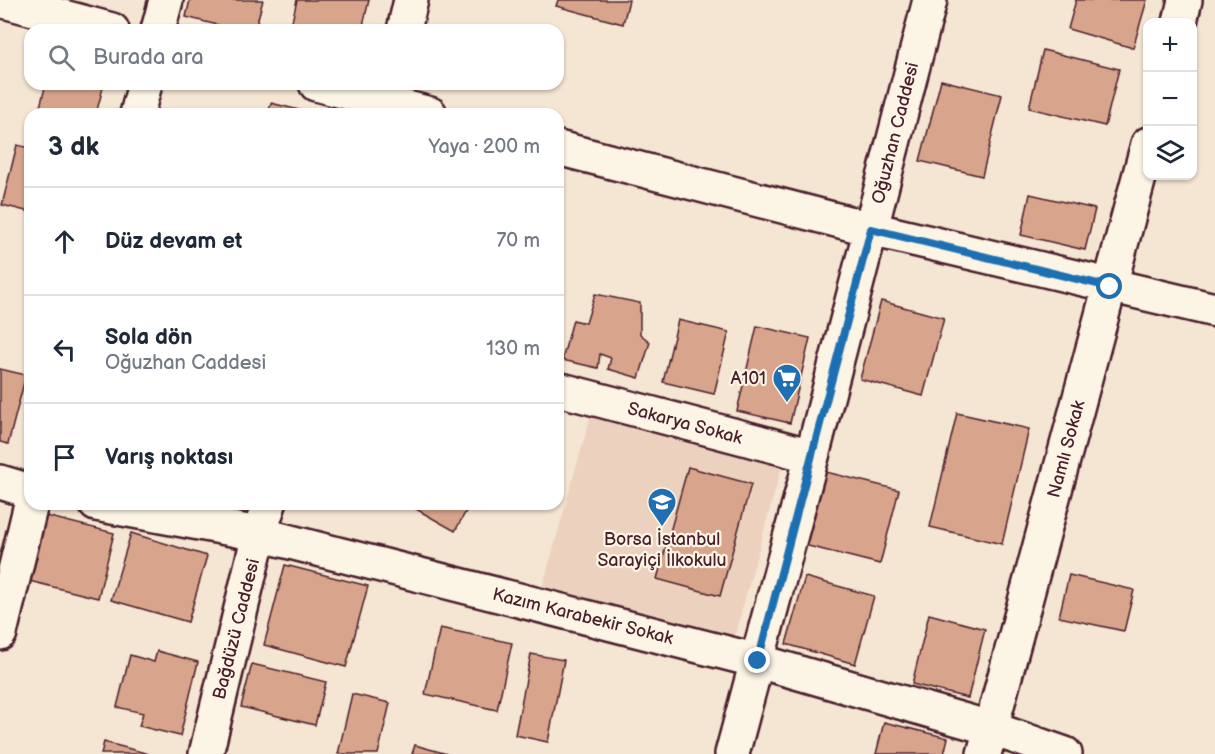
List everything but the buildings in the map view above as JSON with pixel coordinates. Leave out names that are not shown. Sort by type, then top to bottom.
[{"type":"street","points":[[0,0],[90,24]]},
{"type":"street","points":[[160,24],[166,0]]},
{"type":"street","points":[[405,24],[411,0]]},
{"type":"street","points":[[1180,18],[1185,0]]},
{"type":"street","name":"Oğuzhan Caddesi","points":[[732,754],[871,229],[925,1]]},
{"type":"street","points":[[139,108],[143,90]]},
{"type":"street","points":[[342,90],[411,108]]},
{"type":"street","points":[[564,150],[871,229],[1215,310]]},
{"type":"street","name":"Namlı Sokak","points":[[987,741],[1143,163]]},
{"type":"street","name":"Sakarya Sokak","points":[[564,391],[812,456]]},
{"type":"street","points":[[0,482],[24,489]]},
{"type":"street","points":[[0,633],[30,510]]},
{"type":"street","name":"Kazım Karabekir Sokak","points":[[163,510],[264,519],[758,661],[987,741],[1065,754]]},
{"type":"street","name":"Bağdüzü Caddesi","points":[[206,754],[264,519]]},
{"type":"shaded area","name":"Borsa İstanbul Sarayiçi İlkokulu","points":[[593,407],[784,459],[731,649],[540,596]]},
{"type":"place","name":"A101","points":[[787,404]]},
{"type":"place","name":"Borsa İstanbul Sarayiçi İlkokulu","points":[[662,528]]},
{"type":"route","points":[[758,661],[871,229],[1110,287]]}]
